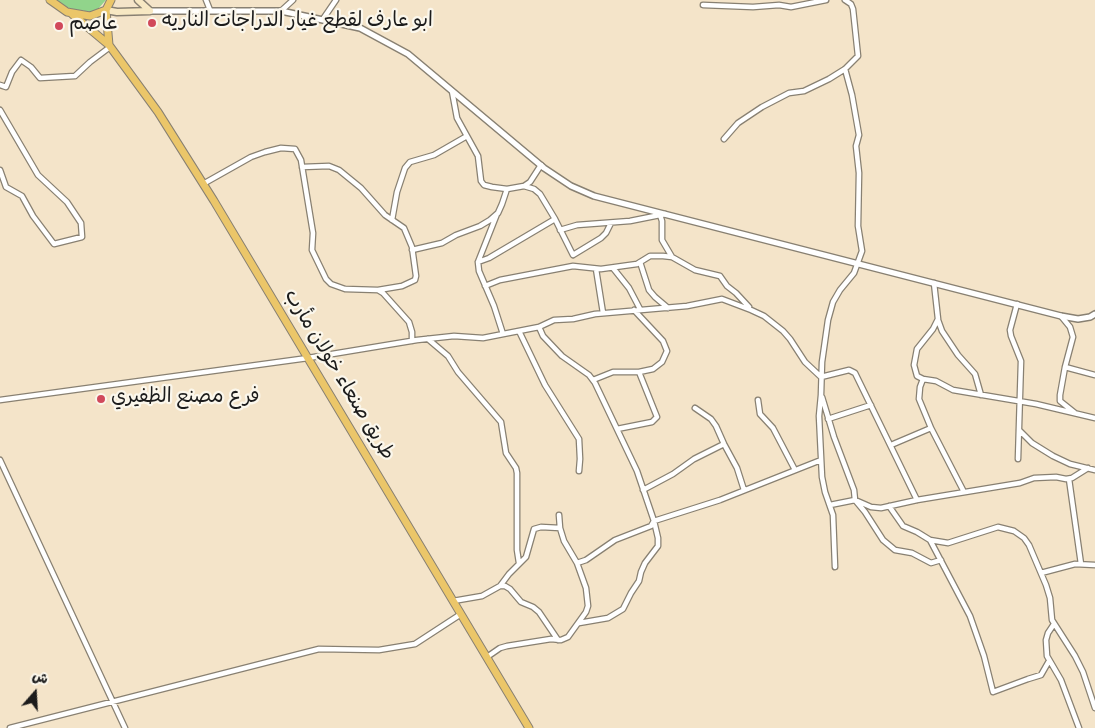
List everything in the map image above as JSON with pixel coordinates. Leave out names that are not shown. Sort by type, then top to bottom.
[{"type":"main road","name":"طريق صنعاء خولان مأرب","points":[[50,0],[61,9],[72,14],[109,46],[158,112],[308,358],[529,728]]},
{"type":"main road","points":[[109,46],[106,10],[112,0]]},
{"type":"main road","points":[[138,0],[150,11]]},
{"type":"main road","points":[[72,14],[90,16],[106,10],[117,12],[150,11]]},
{"type":"street","points":[[145,0],[150,11],[281,11],[360,28],[408,54],[541,165],[571,186],[587,193],[1060,316],[1078,319],[1095,314]]},
{"type":"street","points":[[206,0],[210,10]]},
{"type":"street","points":[[281,11],[293,0]]},
{"type":"street","points":[[323,19],[336,0]]},
{"type":"street","points":[[703,6],[753,7],[780,5],[791,7],[826,0]]},
{"type":"street","points":[[724,139],[738,123],[762,107],[789,94],[815,86],[846,70],[858,56],[859,51],[854,28],[853,9],[851,4],[844,0]]},
{"type":"street","points":[[0,85],[6,87],[12,72],[22,60],[40,78],[74,76],[109,46]]},
{"type":"street","points":[[834,567],[834,515],[825,492],[821,460],[819,416],[821,377],[824,345],[833,302],[859,264],[862,247],[858,226],[859,173],[856,146],[859,135],[846,70]]},
{"type":"street","points":[[452,91],[456,118],[478,156],[480,181],[484,185],[507,189],[524,186],[530,182],[541,165]]},
{"type":"street","points":[[0,110],[38,175],[67,202],[81,223],[82,238],[54,244],[33,216],[22,196],[6,187],[0,170]]},
{"type":"street","points":[[392,220],[397,192],[405,168],[410,162],[434,155],[467,136]]},
{"type":"street","points":[[203,184],[252,157],[280,148],[295,149],[298,152],[302,167],[313,233],[312,250],[326,279],[331,284],[345,289],[378,290],[402,286],[415,280],[412,250],[404,228],[375,205],[355,182],[339,170],[329,166],[302,167]]},
{"type":"street","points":[[524,186],[534,189],[540,194],[573,255],[573,266]]},
{"type":"street","points":[[503,334],[494,306],[479,271],[478,262],[507,189]]},
{"type":"street","points":[[412,250],[442,243],[456,235],[468,232],[498,213]]},
{"type":"street","points":[[560,230],[576,225],[611,223],[666,214]]},
{"type":"street","points":[[660,215],[662,221],[662,240],[672,257]]},
{"type":"street","points":[[478,262],[489,258],[555,219]]},
{"type":"street","points":[[573,255],[606,234],[611,223]]},
{"type":"street","points":[[485,286],[500,280],[573,266],[596,269],[613,268],[640,262],[650,256],[672,257],[695,270],[720,276],[727,286],[751,310]]},
{"type":"street","points":[[640,262],[649,290],[668,308]]},
{"type":"street","points":[[593,380],[613,372],[639,372],[653,369],[662,362],[667,350],[663,341],[637,310],[629,288],[613,268]]},
{"type":"street","points":[[596,269],[603,313]]},
{"type":"street","points":[[934,283],[938,319],[942,331],[958,355],[975,374],[981,395]]},
{"type":"street","points":[[378,290],[388,297],[409,322],[412,341]]},
{"type":"street","points":[[0,400],[308,358],[427,339],[454,336],[483,338],[539,328],[554,320],[573,319],[603,313],[668,308],[722,299],[764,316],[783,331],[805,362],[821,377]]},
{"type":"street","points":[[1017,304],[1010,330],[1021,361],[1018,459]]},
{"type":"street","points":[[1060,316],[1070,327],[1073,337],[1065,367],[1060,401],[1076,414]]},
{"type":"street","points":[[938,319],[933,329],[917,349],[914,365],[915,373],[923,379],[936,381],[953,390],[1036,404],[1095,418]]},
{"type":"street","points":[[539,328],[543,336],[562,356],[581,368],[593,380],[637,471],[658,538],[658,546],[645,563],[639,581],[630,593],[623,608],[608,618],[579,623]]},
{"type":"street","points":[[519,331],[528,347],[533,363],[549,392],[579,439],[579,471]]},
{"type":"street","points":[[427,339],[448,356],[458,372],[501,422],[506,453],[517,472],[516,550],[519,563]]},
{"type":"street","points":[[1065,367],[1095,375]]},
{"type":"street","points":[[821,377],[852,371],[855,373],[917,500]]},
{"type":"street","points":[[617,429],[652,422],[657,417],[639,372]]},
{"type":"street","points":[[923,379],[919,399],[931,428],[964,492]]},
{"type":"street","points":[[821,395],[854,490],[855,500],[888,546],[895,550],[912,553],[931,563],[941,560]]},
{"type":"street","points":[[758,400],[760,414],[773,428],[795,470]]},
{"type":"street","points":[[828,419],[871,405]]},
{"type":"street","points":[[695,408],[716,426],[737,468],[744,490]]},
{"type":"street","points":[[891,445],[931,428]]},
{"type":"street","points":[[1019,430],[1032,443],[1053,456],[1070,464],[1095,470]]},
{"type":"street","points":[[643,490],[673,474],[694,459],[724,444]]},
{"type":"street","points":[[0,460],[125,728]]},
{"type":"street","points":[[577,562],[586,560],[615,540],[651,526],[654,521],[720,500],[821,460]]},
{"type":"street","points":[[830,505],[855,500],[871,507],[881,508],[917,500],[1020,483],[1034,478],[1069,479],[1088,468]]},
{"type":"street","points":[[1069,479],[1081,564]]},
{"type":"street","points":[[889,506],[903,526],[930,540],[948,543],[998,527],[1014,531],[1024,538],[1029,545],[1050,598],[1052,620],[1075,656],[1086,680],[1095,708]]},
{"type":"street","points":[[487,656],[507,646],[558,640],[568,637],[579,623],[588,606],[586,588],[577,562],[567,546],[560,528],[559,515]]},
{"type":"street","points":[[453,601],[482,596],[500,586],[526,557],[534,529],[541,527],[560,528]]},
{"type":"street","points":[[930,540],[970,616],[984,656],[993,692],[1042,676],[1049,661]]},
{"type":"street","points":[[1041,573],[1076,564],[1095,565]]},
{"type":"street","points":[[500,586],[510,589],[521,602],[539,612],[558,640]]},
{"type":"street","points":[[10,728],[319,649],[379,650],[415,644],[461,614]]},
{"type":"street","points":[[1054,624],[1046,640],[1049,661],[1061,680],[1079,728]]},
{"type":"green space","points":[[56,0],[106,0],[98,9],[91,12],[72,9]]},
{"type":"place","name":"ابو عارف لقطع غيار الدراجات الناريه","points":[[152,23]]},
{"type":"place","name":"عاصم","points":[[59,26]]},
{"type":"place","name":"فرع مصنع الظفيري","points":[[101,399]]}]
